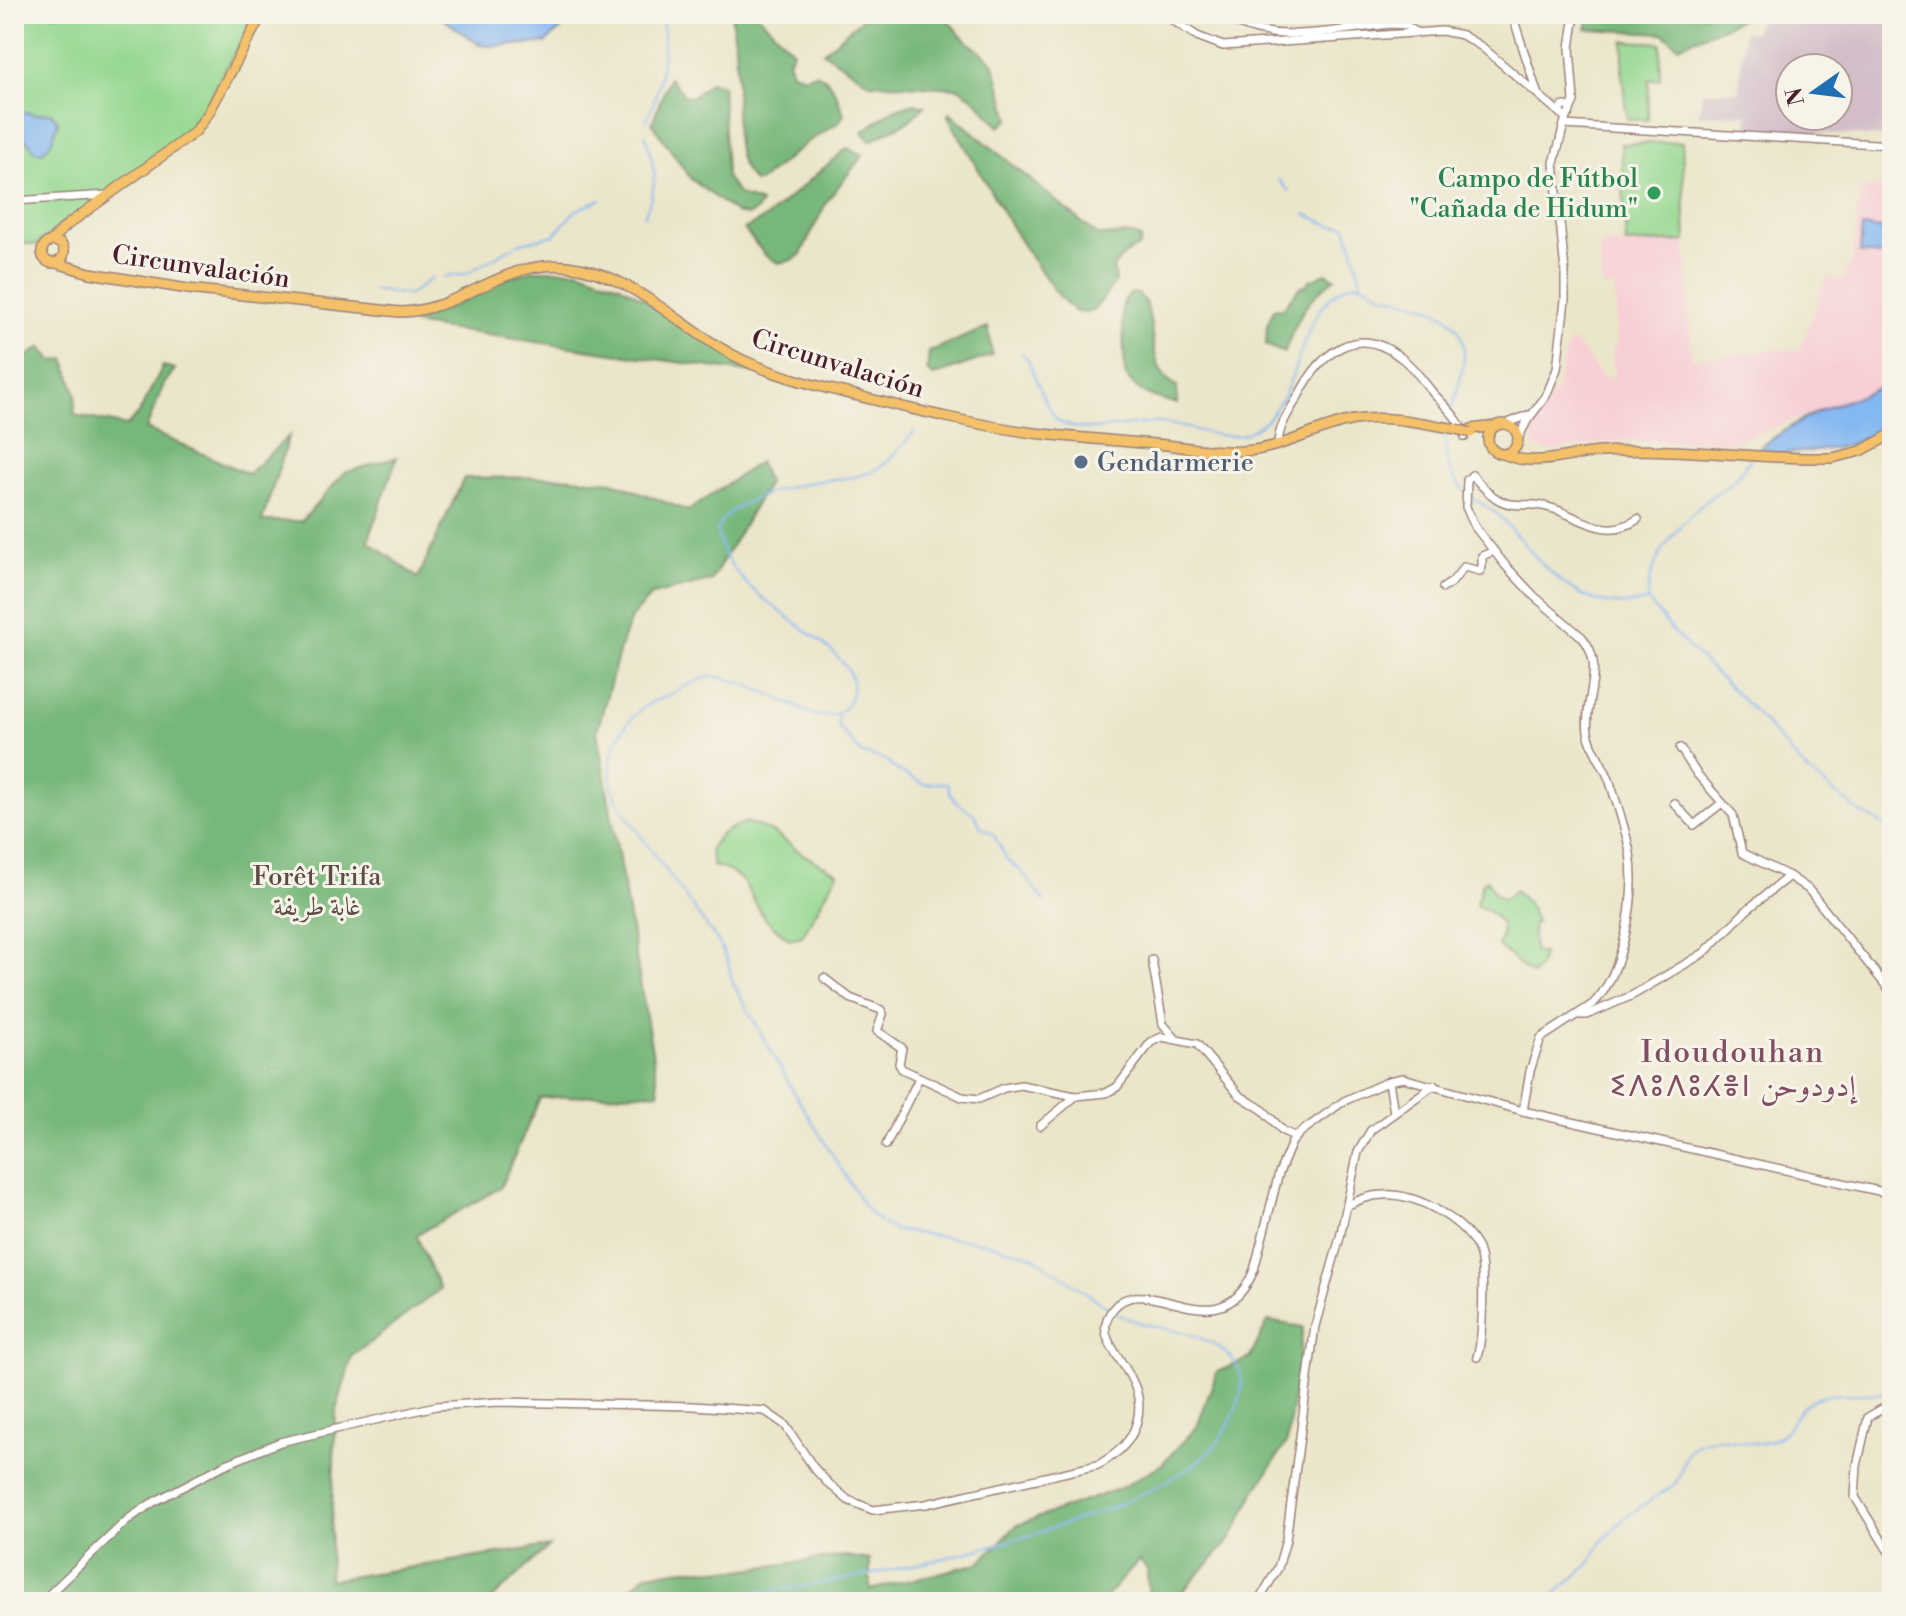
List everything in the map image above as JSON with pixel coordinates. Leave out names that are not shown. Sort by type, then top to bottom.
[{"type":"main road","points":[[72,223],[62,259],[56,263],[48,261],[43,254],[44,247],[58,232],[195,132],[208,114],[262,14]]},
{"type":"main road","points":[[51,241],[58,242],[75,263],[90,273]]},
{"type":"main road","name":"Circunvalación","points":[[56,263],[90,273],[242,295],[408,312],[444,303],[511,273],[537,267],[567,266],[624,285],[752,364],[861,397],[948,418],[1035,433],[1226,451],[1258,450],[1355,420],[1391,419],[1469,433]]},
{"type":"main road","points":[[1489,443],[1490,432],[1501,425]]},
{"type":"main road","points":[[1469,433],[1501,425],[1516,430],[1528,454],[1555,458]]},
{"type":"main road","points":[[1469,433],[1489,443],[1495,452],[1531,461],[1614,451],[1809,458],[1851,454],[1869,448],[1892,434]]},
{"type":"main road","points":[[1506,455],[1516,448],[1519,439]]},
{"type":"street","points":[[1163,14],[1206,41],[1223,46],[1442,31],[1470,39],[1540,97],[1565,113],[1892,145]]},
{"type":"street","points":[[1221,14],[1249,29],[1278,35],[1391,24],[1406,25],[1416,32]]},
{"type":"street","points":[[1512,14],[1540,97]]},
{"type":"street","points":[[1519,439],[1555,378],[1562,328],[1565,271],[1554,172],[1565,113],[1574,96],[1570,48],[1575,14]]},
{"type":"street","points":[[14,201],[111,196]]},
{"type":"street","points":[[1278,445],[1279,429],[1309,376],[1325,357],[1350,344],[1373,343],[1394,352],[1406,361],[1463,430],[1469,433]]},
{"type":"street","points":[[1501,425],[1533,411]]},
{"type":"street","points":[[1523,1111],[1530,1071],[1541,1038],[1579,1015],[1599,998],[1619,955],[1628,920],[1631,856],[1610,781],[1588,735],[1595,672],[1590,649],[1582,637],[1534,596],[1494,551],[1469,517],[1465,501],[1466,486],[1468,477],[1472,475],[1500,501],[1522,507],[1542,506],[1605,528],[1619,529],[1638,519]]},
{"type":"street","points":[[1443,588],[1464,567],[1480,571],[1482,556],[1494,551]]},
{"type":"street","points":[[1680,748],[1697,774],[1733,815],[1742,853],[1789,876],[1820,901],[1892,993]]},
{"type":"street","points":[[1674,803],[1694,825],[1722,803]]},
{"type":"street","points":[[1579,1015],[1587,1015],[1633,995],[1704,953],[1748,909],[1789,876]]},
{"type":"street","points":[[1152,960],[1163,1024],[1176,1039]]},
{"type":"street","points":[[824,978],[850,998],[881,1010],[883,1014],[877,1031],[902,1048],[899,1064],[902,1069],[972,1100],[1021,1085],[1076,1096],[1111,1091],[1125,1079],[1151,1042],[1162,1037],[1197,1044],[1206,1051],[1239,1095],[1263,1110],[1274,1124],[1296,1137]]},
{"type":"street","points":[[886,1145],[919,1078]]},
{"type":"street","points":[[41,1602],[127,1520],[152,1503],[224,1465],[280,1442],[436,1406],[512,1403],[765,1411],[785,1425],[827,1482],[848,1500],[873,1510],[926,1504],[1088,1469],[1115,1454],[1128,1441],[1140,1404],[1134,1381],[1106,1338],[1111,1312],[1125,1300],[1147,1296],[1194,1308],[1213,1309],[1228,1303],[1243,1291],[1254,1270],[1281,1165],[1296,1137],[1344,1101],[1389,1081],[1403,1078],[1523,1111],[1892,1194]]},
{"type":"street","points":[[1389,1081],[1394,1113]]},
{"type":"street","points":[[1258,1602],[1278,1568],[1286,1540],[1315,1326],[1348,1205],[1355,1161],[1371,1130],[1434,1085]]},
{"type":"street","points":[[1040,1126],[1076,1096]]},
{"type":"street","points":[[1348,1205],[1370,1197],[1391,1195],[1426,1205],[1448,1217],[1465,1232],[1478,1248],[1483,1299],[1482,1341],[1477,1357]]},
{"type":"street","points":[[1891,1329],[1892,1295]]},
{"type":"street","points":[[1892,1403],[1868,1417],[1857,1466],[1855,1497],[1892,1557]]},
{"type":"shaded area","points":[[1768,14],[1892,14],[1892,137],[1788,132],[1854,132],[1854,52],[1774,52],[1774,131],[1747,130],[1748,114],[1699,115],[1702,92],[1739,91],[1744,32],[1754,33],[1760,18],[1767,18]]},
{"type":"shaded area","points":[[1861,187],[1892,189],[1892,381],[1873,391],[1734,442],[1622,441],[1546,451],[1534,447],[1532,425],[1556,391],[1568,343],[1576,343],[1602,377],[1614,379],[1613,347],[1617,346],[1615,288],[1602,288],[1600,245],[1686,241],[1691,359],[1800,350],[1827,277],[1844,280],[1853,259]]},
{"type":"green space","points":[[14,14],[256,14],[201,113],[185,132],[145,167],[36,245],[14,242]]},
{"type":"green space","points":[[731,14],[757,14],[793,51],[788,61],[792,72],[804,77],[815,73],[827,80],[844,114],[839,122],[806,143],[759,182],[754,182],[746,172],[737,147],[737,70]]},
{"type":"green space","points":[[868,14],[943,14],[961,36],[993,62],[1010,119],[1000,127],[975,99],[958,88],[870,83],[823,52]]},
{"type":"green space","points":[[1590,14],[1746,14],[1744,18],[1678,46],[1663,33],[1586,29]]},
{"type":"green space","points":[[1624,41],[1661,43],[1660,79],[1649,80],[1648,120],[1627,119],[1622,73]]},
{"type":"green space","points":[[669,78],[686,97],[693,97],[710,82],[722,85],[726,177],[739,195],[761,203],[756,211],[747,216],[736,213],[691,179],[652,123]]},
{"type":"green space","points":[[914,103],[925,106],[909,121],[870,141],[862,132],[893,110]]},
{"type":"green space","points":[[950,113],[1097,235],[1141,238],[1140,246],[1124,255],[1115,265],[1114,284],[1093,311],[1076,312],[1049,283],[1002,211],[949,119]]},
{"type":"green space","name":"Campo de Fútbol \"Cañada de Hidum\"","points":[[1682,142],[1686,241],[1626,244],[1621,144]]},
{"type":"green space","points":[[847,148],[863,155],[827,201],[801,254],[793,260],[778,263],[765,255],[744,229],[767,217]]},
{"type":"green space","points":[[534,270],[578,270],[620,285],[774,376],[418,325],[393,315],[437,312],[501,280]]},
{"type":"green space","points":[[1326,273],[1335,278],[1316,294],[1303,311],[1284,353],[1266,345],[1267,326],[1274,308],[1282,309],[1301,286]]},
{"type":"green space","points":[[1131,293],[1138,294],[1146,304],[1157,360],[1167,379],[1177,386],[1177,404],[1141,391],[1125,374],[1122,307]]},
{"type":"green space","points":[[988,327],[992,355],[933,376],[927,371],[929,352]]},
{"type":"green space","name":"Forêt Trifa غابة طريفة","points":[[41,347],[53,361],[65,359],[76,394],[74,415],[127,426],[139,413],[163,366],[175,369],[164,384],[146,429],[248,474],[289,436],[262,521],[302,521],[344,473],[397,457],[368,541],[418,578],[464,478],[562,477],[613,482],[688,511],[759,462],[768,483],[711,581],[652,595],[632,616],[597,731],[659,1092],[540,1098],[500,1188],[416,1235],[440,1289],[352,1356],[336,1412],[329,1580],[549,1546],[489,1602],[14,1602],[14,366]]},
{"type":"green space","points":[[747,822],[774,833],[804,855],[838,873],[802,936],[789,939],[765,918],[740,879],[725,869],[713,866],[710,849],[714,843],[726,831]]},
{"type":"green space","points":[[1487,879],[1494,893],[1503,900],[1515,890],[1530,906],[1536,923],[1532,925],[1534,953],[1542,953],[1540,965],[1532,975],[1498,946],[1501,925],[1489,912],[1476,905],[1482,884]]},
{"type":"green space","points":[[1268,1321],[1303,1327],[1287,1442],[1254,1493],[1231,1539],[1182,1592],[1178,1602],[1149,1602],[1147,1570],[1139,1560],[1101,1602],[1022,1602],[1011,1599],[1008,1602],[846,1602],[837,1599],[836,1602],[614,1602],[647,1574],[685,1569],[740,1570],[845,1556],[870,1560],[870,1590],[979,1563],[1017,1525],[1121,1488],[1162,1464],[1197,1427],[1217,1372],[1250,1358]]},
{"type":"water","points":[[436,14],[578,14],[545,43],[486,46]]},
{"type":"water","points":[[24,112],[51,113],[58,121],[52,141],[43,152],[35,151],[28,141],[14,135],[14,119]]},
{"type":"water","points":[[1862,227],[1892,230],[1892,256],[1860,253]]},
{"type":"water","points":[[1892,378],[1892,421],[1861,441],[1825,450],[1750,455],[1804,419],[1868,393]]},
{"type":"waterway","points":[[647,120],[661,68],[662,14]]},
{"type":"waterway","points":[[644,216],[654,184],[645,134]]},
{"type":"waterway","points":[[1279,180],[1289,191]]},
{"type":"waterway","points":[[444,277],[466,274],[518,244],[554,235],[575,211],[601,199]]},
{"type":"waterway","points":[[1305,214],[1332,226],[1346,226],[1361,282]]},
{"type":"waterway","points":[[374,290],[409,295],[432,278]]},
{"type":"waterway","points":[[1022,354],[1027,358],[1051,411],[1060,422],[1072,427],[1097,429],[1162,423],[1220,435],[1240,435],[1260,425],[1277,406],[1314,320],[1336,293],[1355,283],[1381,294],[1432,308],[1452,321],[1463,343],[1464,359],[1452,409]]},
{"type":"waterway","points":[[915,431],[881,467],[862,475],[761,496],[734,510],[717,530],[723,552],[751,588],[829,648],[844,664],[852,683],[852,692],[844,708],[827,716],[815,715],[728,679],[702,679],[647,705],[629,722],[615,746],[610,771],[612,785],[623,811],[719,943],[732,981],[744,1003],[796,1096],[866,1209],[894,1230],[986,1243],[1033,1256],[1110,1309]]},
{"type":"waterway","points":[[1447,431],[1448,463],[1454,479],[1465,491]]},
{"type":"waterway","points":[[1751,459],[1731,483],[1711,497],[1677,530],[1653,571],[1648,601],[1675,634],[1754,711],[1807,771],[1860,812],[1892,830]]},
{"type":"waterway","points":[[1469,495],[1496,514],[1563,583],[1581,594],[1601,602],[1623,604],[1648,601]]},
{"type":"waterway","points":[[838,715],[838,726],[861,753],[886,760],[892,767],[923,784],[945,783],[949,786],[949,792],[956,802],[974,814],[981,827],[994,835],[1008,861],[1020,870],[1044,901]]},
{"type":"waterway","points":[[622,1602],[633,1595],[658,1589],[728,1593],[776,1590],[948,1557],[1088,1516],[1149,1490],[1197,1462],[1225,1431],[1239,1402],[1242,1383],[1236,1364],[1216,1345],[1202,1339],[1144,1324],[1116,1313]]},
{"type":"waterway","points":[[1546,1602],[1589,1564],[1603,1540],[1627,1516],[1675,1484],[1687,1454],[1699,1443],[1719,1439],[1763,1443],[1779,1437],[1806,1404],[1821,1396],[1892,1390]]},
{"type":"place","name":"Campo de Fútbol \"Cañada de Hidum\"","points":[[1654,193]]},
{"type":"place","name":"Gendarmerie","points":[[1081,462]]},
{"type":"district","name":"Idoudouhan ⵉⴷⵓⴷⵓⵃⴻⵏ إدودوحن","points":[[1733,1069]]}]
